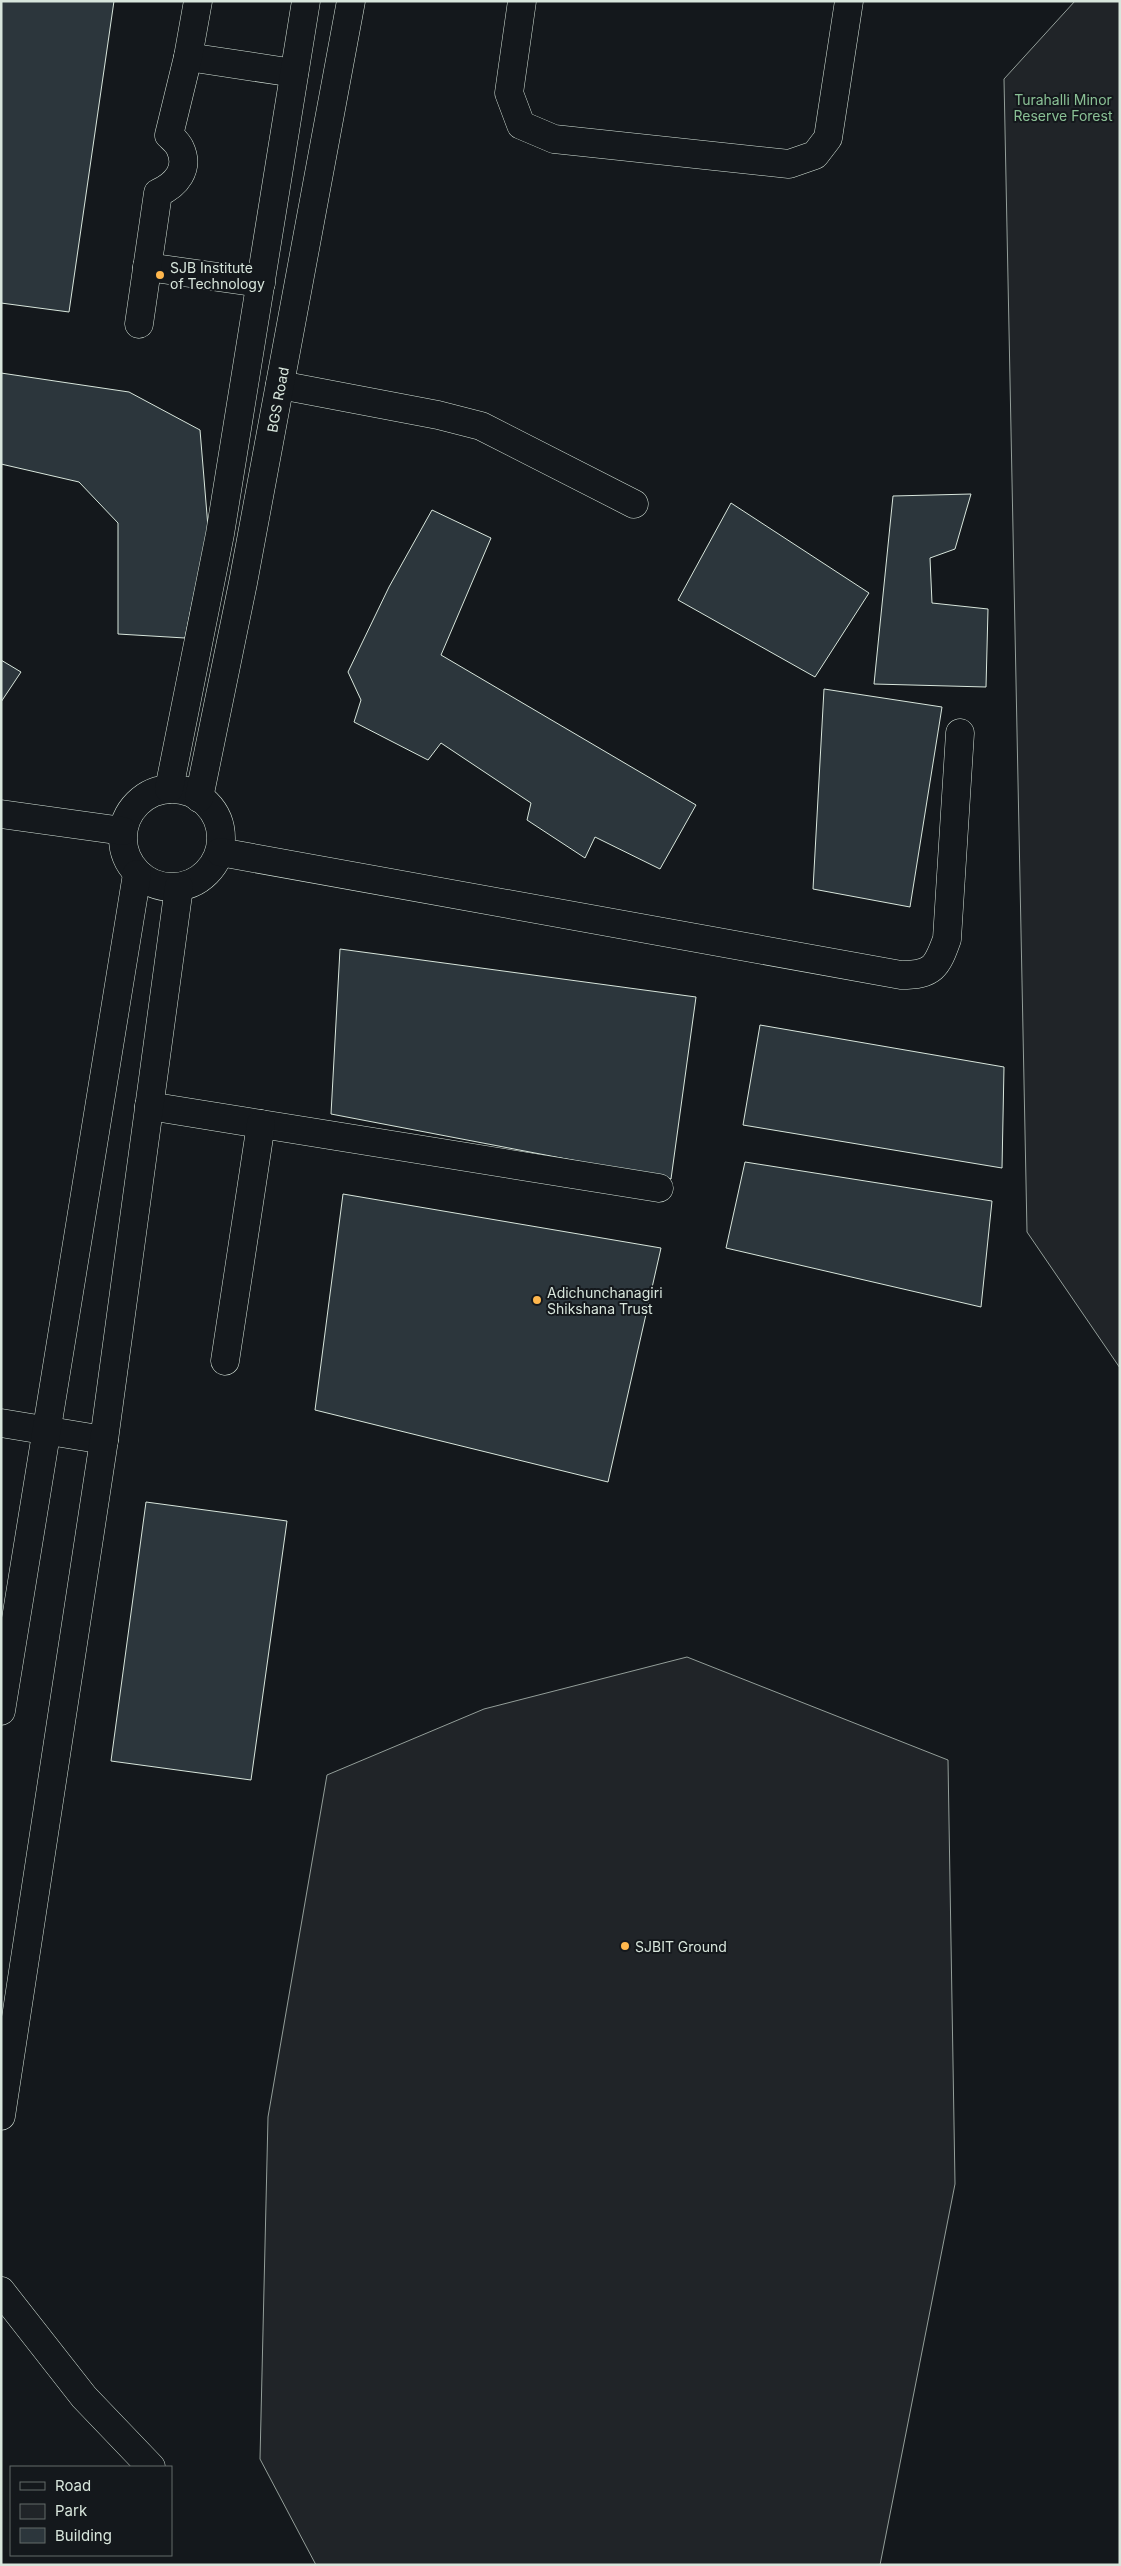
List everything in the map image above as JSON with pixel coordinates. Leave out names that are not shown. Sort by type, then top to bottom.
[{"type":"lane","points":[[139,324],[158,193],[170,188],[178,180],[183,167],[180,148],[169,135],[188,57],[198,1]]},
{"type":"lane","points":[[169,789],[220,534],[306,1]]},
{"type":"lane","name":"BGS Road","points":[[199,798],[280,385],[351,1]]},
{"type":"lane","points":[[522,1],[509,93],[521,125],[554,139],[789,164],[815,155],[828,138],[849,1]]},
{"type":"lane","points":[[188,57],[338,69]]},
{"type":"lane","points":[[267,245],[304,252]]},
{"type":"lane","points":[[147,267],[261,283]]},
{"type":"lane","points":[[280,385],[438,415],[481,426],[634,504]]},
{"type":"lane","points":[[220,852],[901,975],[919,975],[939,963],[947,939],[960,733]]},
{"type":"lane","points":[[169,789],[181,790],[199,798],[213,810],[219,823],[220,852],[204,875],[192,883],[179,887],[150,882],[137,874],[128,862],[123,847],[123,831],[128,815],[139,802],[153,793],[169,789]]},
{"type":"lane","points":[[1,814],[123,831]]},
{"type":"lane","points":[[1,1711],[9,1621],[49,1430],[137,874]]},
{"type":"lane","points":[[1,2116],[104,1440],[179,887]]},
{"type":"lane","points":[[149,1106],[660,1188]]},
{"type":"lane","points":[[225,1360],[261,1124]]},
{"type":"lane","points":[[1,1423],[104,1440]]},
{"type":"lane","points":[[1,2291],[84,2397],[150,2466]]},
{"type":"green space","name":"Turahalli Minor Reserve Forest","points":[[1075,1],[1120,1],[1120,1368],[1027,1232],[1004,79]]},
{"type":"green space","name":"SJBIT Ground","points":[[687,1657],[948,1760],[955,2184],[880,2565],[316,2565],[260,2459],[268,2117],[327,1775],[484,1709]]},
{"type":"building","points":[[1,1],[114,1],[69,312],[1,303]]},
{"type":"building","points":[[1,373],[129,392],[200,430],[208,527],[185,638],[118,634],[118,523],[79,482],[1,464]]},
{"type":"building","points":[[971,494],[955,549],[930,558],[932,603],[988,609],[986,687],[874,684],[893,496]]},
{"type":"building","points":[[731,503],[869,593],[815,677],[678,600]]},
{"type":"building","points":[[432,510],[491,538],[441,655],[696,805],[660,869],[595,837],[585,858],[527,820],[531,803],[441,743],[428,760],[354,722],[361,700],[348,672],[389,587]]},
{"type":"building","points":[[1,660],[21,672],[1,702]]},
{"type":"building","points":[[824,689],[942,707],[910,907],[813,889]]},
{"type":"building","points":[[340,949],[696,997],[671,1179],[331,1114]]},
{"type":"building","points":[[760,1025],[1004,1067],[1002,1168],[743,1125]]},
{"type":"building","points":[[745,1162],[992,1201],[981,1307],[726,1248]]},
{"type":"building","points":[[343,1194],[661,1248],[608,1482],[315,1410]]},
{"type":"building","points":[[146,1502],[287,1521],[251,1780],[111,1761]]},
{"type":"place","name":"SJB Institute of Technology","points":[[160,275]]},
{"type":"place","name":"Adichunchanagiri Shikshana Trust","points":[[537,1300]]},
{"type":"place","name":"SJBIT Ground","points":[[625,1946]]}]
